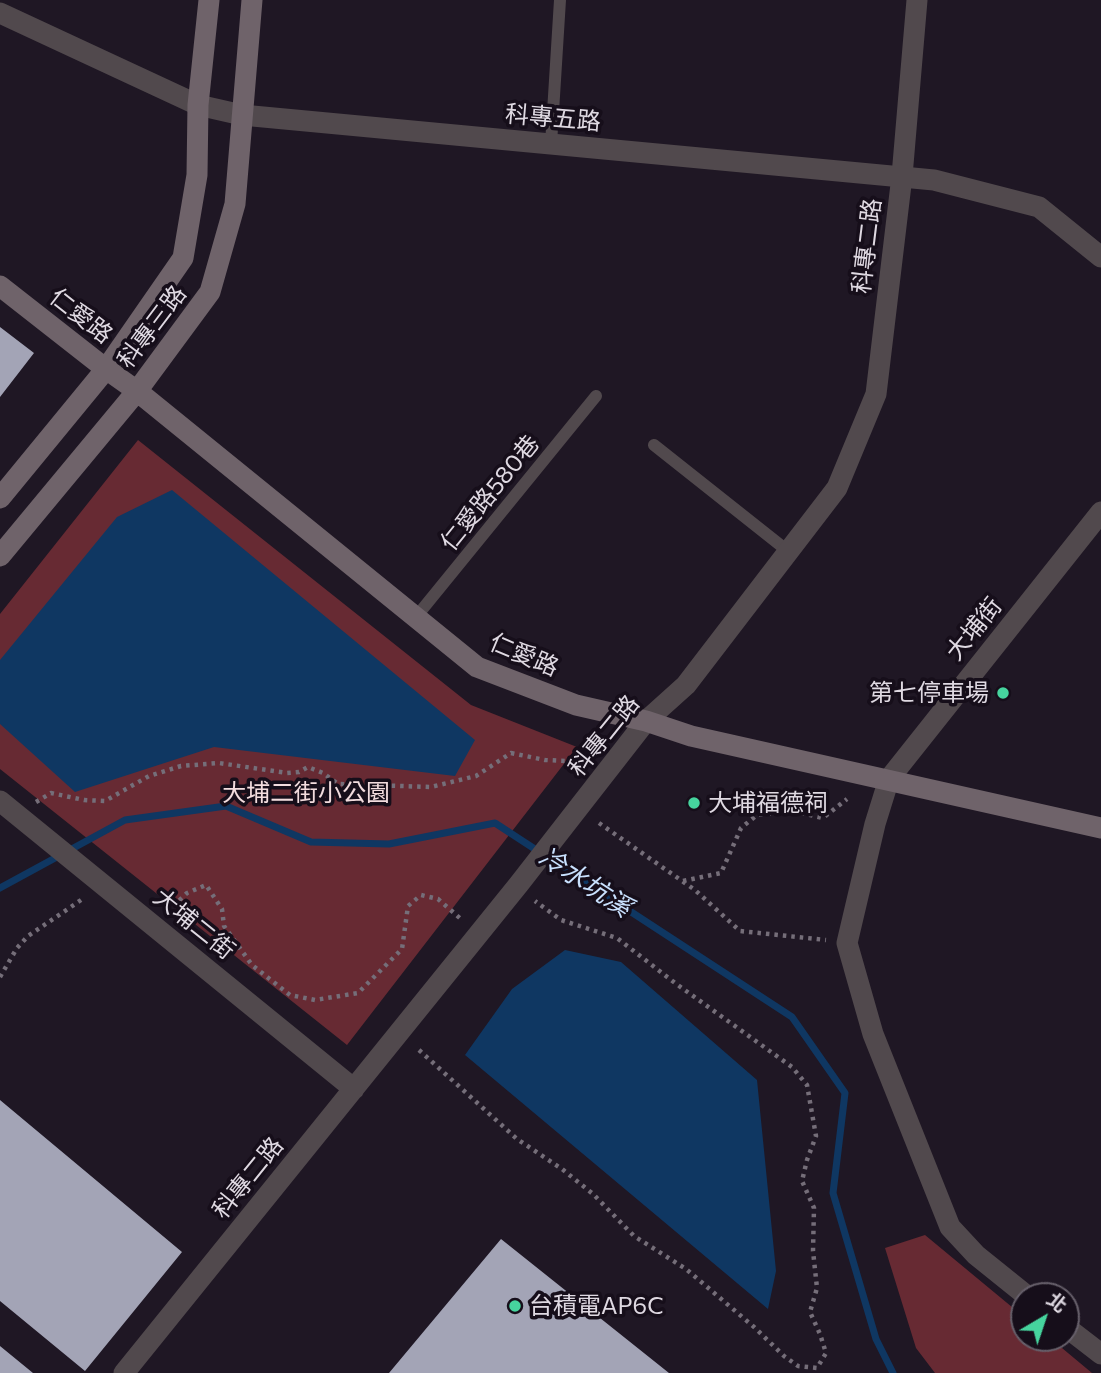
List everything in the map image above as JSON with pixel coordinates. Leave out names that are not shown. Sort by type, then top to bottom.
[{"type":"street","name":"科專三路","points":[[0,498],[106,369],[183,258],[197,175],[198,105],[209,0]]},
{"type":"street","name":"科專三路","points":[[0,556],[137,391],[211,292],[235,204],[252,0]]},
{"type":"street","name":"科專二路","points":[[124,1373],[573,817],[646,721],[687,685],[837,488],[876,394],[902,176],[917,0]]},
{"type":"street","name":"科專五路","points":[[0,13],[198,105],[242,115],[934,180],[1039,207],[1100,255]]},
{"type":"street","name":"仁愛路","points":[[0,286],[137,391],[477,667],[576,705],[646,721],[691,736],[1101,828]]},
{"type":"street","name":"大埔街","points":[[889,779],[1101,512]]},
{"type":"street","points":[[889,779],[875,824],[847,943],[873,1034],[950,1227],[976,1255],[1010,1282]]},
{"type":"street","name":"大埔二街","points":[[0,801],[354,1089]]},
{"type":"street","points":[[1080,1338],[1101,1354]]},
{"type":"lane","points":[[551,144],[560,0]]},
{"type":"lane","name":"仁愛路580巷","points":[[416,617],[596,396]]},
{"type":"lane","points":[[654,445],[789,551]]},
{"type":"path","points":[[33,804],[51,793],[105,801],[149,776],[181,766],[219,763],[287,773],[299,772],[308,767],[323,773],[338,784],[431,787],[476,776],[511,754],[545,760],[589,762]]},
{"type":"path","points":[[682,881],[721,873],[741,828],[757,815],[793,811],[823,818],[847,799]]},
{"type":"path","points":[[599,822],[682,881],[740,930],[826,940]]},
{"type":"path","points":[[0,977],[17,948],[28,936],[103,884]]},
{"type":"path","points":[[154,925],[187,893],[205,885],[222,909],[224,926],[252,965],[290,995],[315,1000],[358,993],[402,949],[408,906],[421,895],[438,899],[463,920]]},
{"type":"path","points":[[418,1050],[517,1139],[593,1194],[634,1236],[687,1269],[784,1356],[798,1366],[817,1368],[826,1353],[821,1334],[810,1312],[817,1287],[813,1251],[814,1208],[802,1181],[816,1136],[807,1085],[792,1067],[617,938],[561,920],[535,901]]},
{"type":"green space","name":"大埔二街小公園","points":[[138,440],[471,705],[577,747],[347,1045],[0,769],[0,614]]},
{"type":"green space","points":[[925,1235],[1010,1305],[1010,1352],[1067,1352],[1092,1373],[935,1373],[916,1348],[885,1248]]},
{"type":"water","points":[[172,490],[475,740],[455,776],[214,747],[75,792],[0,724],[0,660],[117,517]]},
{"type":"water","points":[[565,950],[621,962],[757,1080],[776,1271],[768,1309],[465,1055],[512,989]]},
{"type":"building","points":[[0,327],[34,353],[0,397]]},
{"type":"building","points":[[0,1100],[182,1252],[85,1371],[0,1301]]},
{"type":"building","name":"台積電AP6C","points":[[501,1239],[669,1373],[389,1373]]},
{"type":"building","points":[[0,1346],[33,1373],[0,1373]]},
{"type":"waterway","name":"冷水坑溪","points":[[0,888],[125,820],[226,806],[311,842],[389,844],[495,823],[792,1017],[845,1093],[833,1193],[876,1339],[893,1373]]},
{"type":"place","name":"第七停車場","points":[[1003,693]]},
{"type":"place","name":"大埔福德祠","points":[[694,803]]},
{"type":"place","name":"台積電AP6C","points":[[515,1306]]}]
